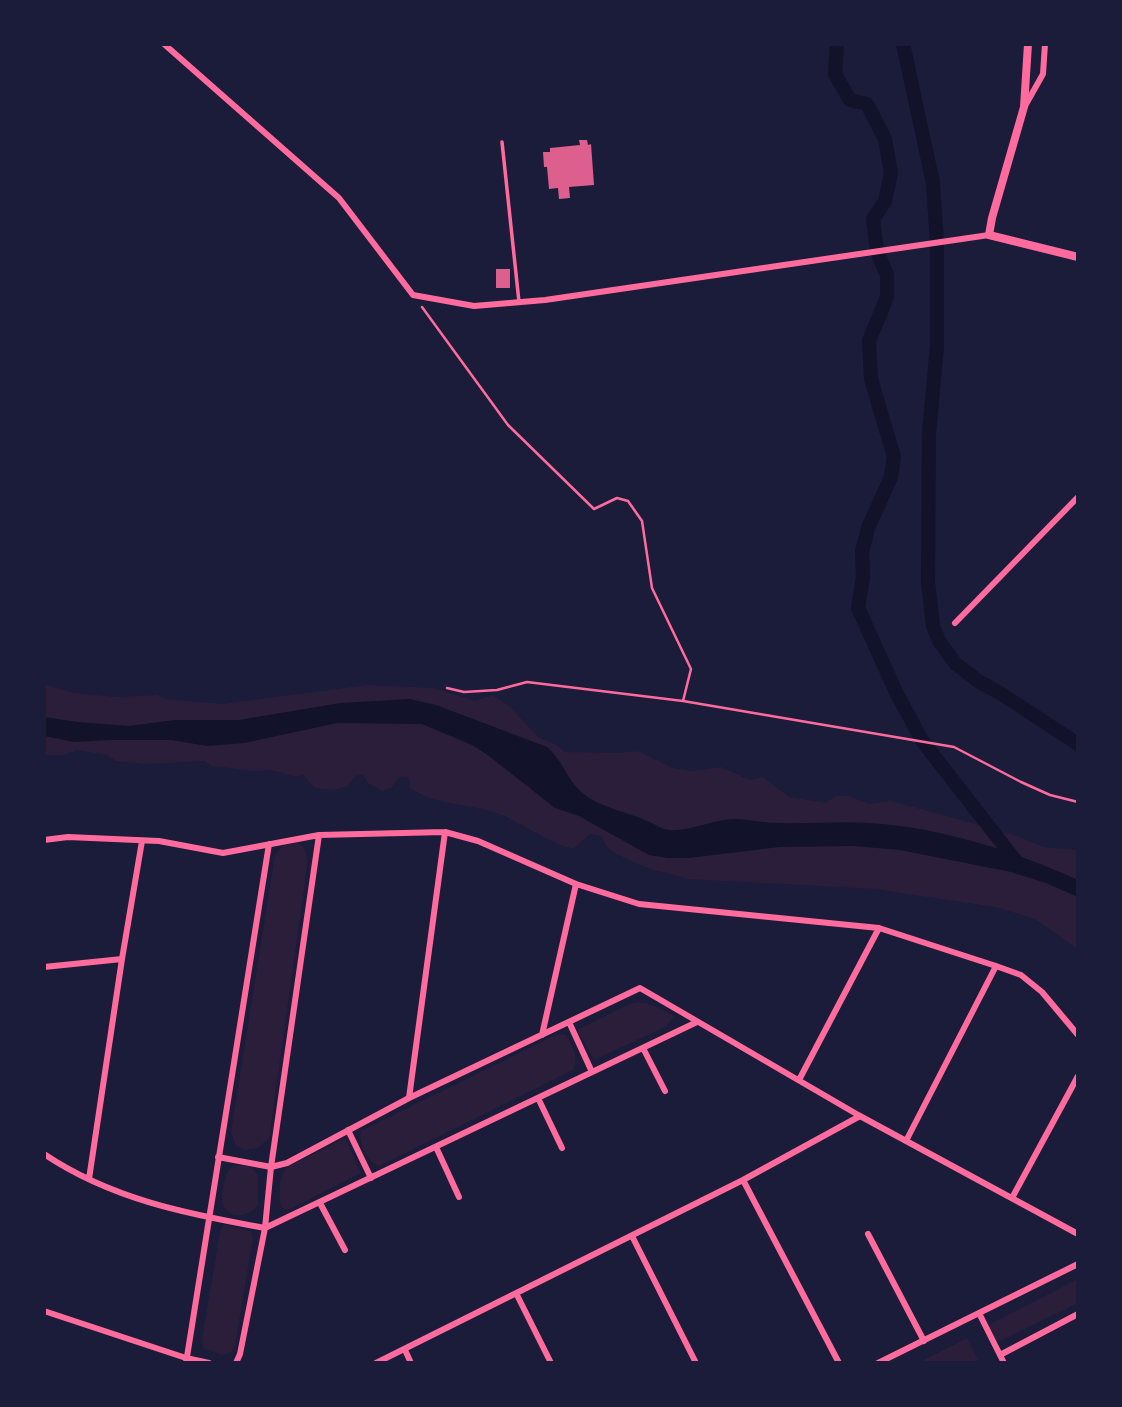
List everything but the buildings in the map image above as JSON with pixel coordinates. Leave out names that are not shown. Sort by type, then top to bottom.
[{"type":"street","points":[[164,44],[339,198],[413,295],[474,306],[519,302],[989,235],[1078,257]]},
{"type":"street","points":[[989,235],[1024,107],[1028,44]]},
{"type":"street","points":[[1024,107],[1043,74],[1045,44]]},
{"type":"street","points":[[955,623],[1078,497]]},
{"type":"street","points":[[409,1098],[445,832]]},
{"type":"street","points":[[44,840],[68,837],[175,843],[223,853],[319,835],[445,832],[478,841],[576,884],[639,904],[878,928],[1021,975],[1042,992],[1078,1035]]},
{"type":"street","points":[[236,1363],[265,1228],[271,1167],[319,835]]},
{"type":"street","points":[[89,1179],[142,841]]},
{"type":"street","points":[[186,1361],[269,844]]},
{"type":"street","points":[[542,1035],[576,884]]},
{"type":"street","points":[[799,1080],[878,928]]},
{"type":"street","points":[[44,967],[122,959]]},
{"type":"street","points":[[906,1141],[996,966]]},
{"type":"street","points":[[218,1157],[271,1167],[287,1163],[409,1098],[640,988],[860,1116],[1078,1234]]},
{"type":"street","points":[[569,1022],[592,1072]]},
{"type":"street","points":[[44,1154],[89,1179],[142,1201],[265,1228],[697,1022]]},
{"type":"street","points":[[643,1048],[665,1091]]},
{"type":"street","points":[[1012,1198],[1078,1076]]},
{"type":"street","points":[[538,1098],[562,1148]]},
{"type":"street","points":[[376,1363],[743,1180],[860,1116]]},
{"type":"street","points":[[348,1130],[371,1178]]},
{"type":"street","points":[[436,1147],[459,1197]]},
{"type":"street","points":[[743,1180],[839,1363]]},
{"type":"street","points":[[320,1203],[345,1250]]},
{"type":"street","points":[[867,1234],[923,1341]]},
{"type":"street","points":[[632,1236],[696,1363]]},
{"type":"street","points":[[878,1363],[1078,1264]]},
{"type":"street","points":[[517,1294],[551,1363]]},
{"type":"street","points":[[44,1311],[186,1361],[209,1363]]},
{"type":"street","points":[[979,1313],[1004,1363]]},
{"type":"street","points":[[1000,1355],[1078,1314]]},
{"type":"street","points":[[405,1350],[411,1363]]},
{"type":"lane","points":[[502,142],[519,302]]},
{"type":"path","points":[[413,295],[508,425],[594,509],[617,498],[628,501],[642,521],[652,588],[691,669],[683,701]]},
{"type":"path","points":[[447,688],[464,692],[498,690],[527,682],[683,701],[954,747],[1050,795],[1078,802]]},
{"type":"shaded area","points":[[44,684],[74,693],[116,697],[157,695],[165,699],[223,704],[367,685],[434,688],[475,701],[493,695],[510,707],[539,738],[555,744],[565,752],[638,751],[673,768],[693,771],[721,767],[750,780],[763,777],[789,797],[825,803],[836,796],[849,796],[869,804],[891,801],[1000,833],[1012,834],[1044,847],[1078,850],[1078,949],[1035,919],[995,907],[874,889],[689,879],[650,869],[616,854],[606,846],[602,836],[590,834],[573,849],[493,812],[419,794],[410,788],[408,777],[398,778],[391,788],[382,791],[368,783],[363,775],[355,776],[348,786],[333,790],[315,788],[303,775],[296,777],[271,770],[254,771],[212,766],[204,761],[146,764],[116,761],[107,755],[77,750],[64,755],[44,755]]},
{"type":"shaded area","points":[[410,699],[436,705],[547,747],[585,795],[664,829],[680,830],[728,819],[774,823],[846,822],[896,825],[949,835],[1028,859],[1078,880],[1078,897],[1011,872],[900,850],[854,846],[779,847],[689,858],[649,855],[579,816],[555,808],[472,745],[422,724],[337,723],[244,743],[207,746],[172,740],[74,742],[44,736],[44,717],[129,726],[175,720],[239,720],[341,703]]},
{"type":"shaded area","points":[[297,842],[306,852],[307,865],[269,1138],[258,1148],[244,1150],[236,1146],[231,1132],[275,855],[283,846]]},
{"type":"shaded area","points":[[637,1002],[647,1003],[674,1017],[665,1027],[594,1060],[577,1030]]},
{"type":"shaded area","points":[[558,1034],[566,1035],[573,1048],[573,1070],[379,1166],[364,1152],[361,1131]]},
{"type":"shaded area","points":[[345,1138],[361,1173],[290,1209],[283,1209],[280,1188],[286,1168]]},
{"type":"shaded area","points":[[233,1166],[250,1166],[258,1175],[258,1206],[246,1214],[232,1214],[223,1203],[225,1179]]},
{"type":"shaded area","points":[[223,1225],[251,1231],[253,1238],[235,1345],[231,1353],[221,1355],[203,1348],[202,1338]]},
{"type":"shaded area","points":[[1078,1279],[1078,1303],[1000,1341],[996,1340],[989,1327],[992,1323]]},
{"type":"shaded area","points":[[967,1338],[978,1360],[971,1363],[917,1363]]},
{"type":"waterway","points":[[837,44],[835,74],[850,100],[867,104],[885,139],[891,173],[885,201],[873,219],[877,251],[887,275],[887,297],[869,341],[871,379],[894,457],[891,477],[868,528],[862,552],[863,577],[858,608],[897,694],[923,742],[1019,865]]},
{"type":"waterway","points":[[903,44],[933,183],[937,242],[937,346],[929,433],[928,582],[933,626],[939,641],[955,663],[978,681],[1078,744]]}]
